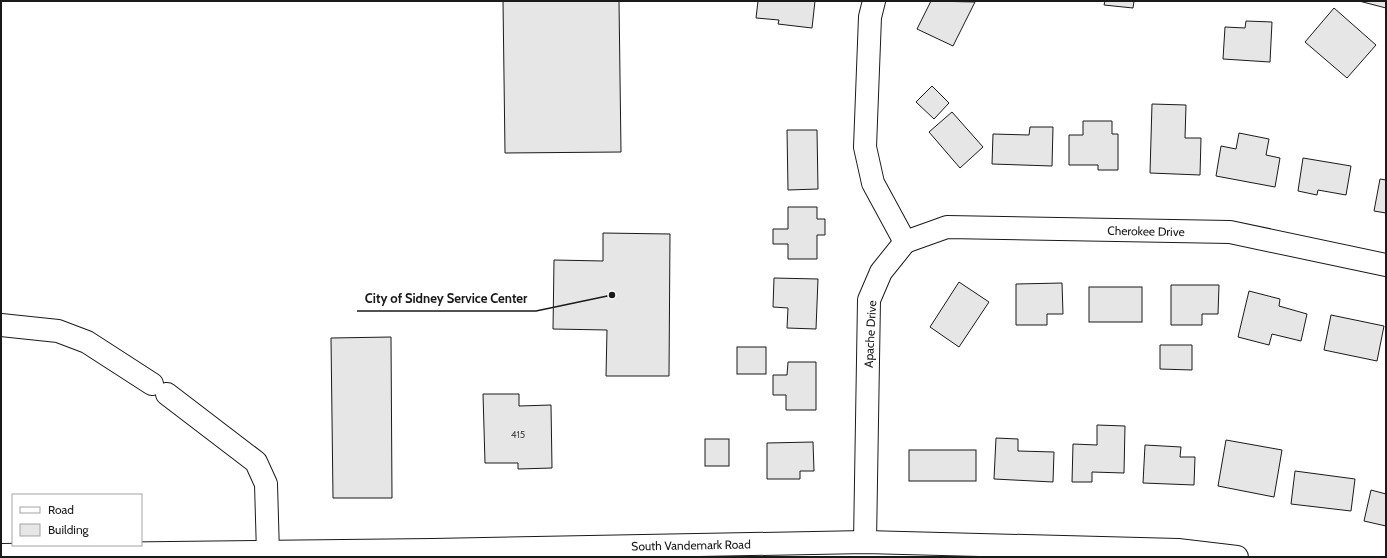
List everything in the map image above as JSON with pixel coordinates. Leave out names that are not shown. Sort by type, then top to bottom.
[{"type":"street","points":[[874,1],[870,18],[865,147],[874,183],[905,242]]},
{"type":"street","name":"Cherokee Drive","points":[[905,242],[947,227],[1230,232],[1386,265]]},
{"type":"street","name":"Apache Drive","points":[[865,542],[869,300],[881,272],[905,242]]},
{"type":"street","points":[[1,325],[58,331],[87,342],[159,389],[256,462],[266,484],[268,553]]},
{"type":"street","name":"South Vandemark Road","points":[[1,555],[183,555],[268,553],[744,550],[865,542],[1178,550],[1238,557]]},
{"type":"building","points":[[503,1],[619,1],[621,152],[505,153]]},
{"type":"building","points":[[758,1],[815,1],[812,28],[778,24],[779,20],[756,18]]},
{"type":"building","points":[[931,1],[975,2],[953,46],[917,29]]},
{"type":"building","points":[[1105,1],[1134,1],[1133,8],[1104,5]]},
{"type":"building","points":[[1359,1],[1386,1],[1386,8]]},
{"type":"building","points":[[1334,8],[1376,45],[1347,78],[1305,42]]},
{"type":"building","points":[[1246,21],[1272,22],[1270,62],[1223,59],[1225,27],[1245,28]]},
{"type":"building","points":[[932,86],[949,103],[934,119],[916,102]]},
{"type":"building","points":[[1152,104],[1186,105],[1185,138],[1201,138],[1200,175],[1150,173]]},
{"type":"building","points":[[952,112],[983,147],[960,168],[929,132]]},
{"type":"building","points":[[1083,121],[1112,121],[1112,134],[1118,134],[1118,170],[1098,170],[1098,165],[1069,165],[1069,135],[1083,135]]},
{"type":"building","points":[[1030,127],[1053,127],[1052,166],[992,164],[993,134],[1029,135]]},
{"type":"building","points":[[787,130],[817,130],[818,189],[788,190]]},
{"type":"building","points":[[1239,133],[1269,139],[1266,155],[1280,158],[1275,187],[1216,176],[1221,146],[1236,149]]},
{"type":"building","points":[[1303,158],[1351,166],[1346,195],[1318,190],[1317,195],[1298,191]]},
{"type":"building","points":[[1380,179],[1386,180],[1386,213],[1374,211]]},
{"type":"building","points":[[788,207],[817,207],[817,219],[825,219],[825,235],[817,235],[817,259],[788,259],[788,244],[773,244],[773,229],[788,229]]},
{"type":"building","points":[[603,233],[670,234],[669,376],[606,376],[607,330],[553,329],[554,260],[603,261]]},
{"type":"building","points":[[774,278],[818,279],[816,329],[787,328],[788,308],[773,307]]},
{"type":"building","points":[[959,282],[989,302],[959,347],[930,327]]},
{"type":"building","points":[[1062,283],[1063,314],[1047,314],[1047,325],[1016,325],[1016,284]]},
{"type":"building","points":[[1171,285],[1219,285],[1218,314],[1202,314],[1202,325],[1171,325]]},
{"type":"building","points":[[1089,287],[1142,287],[1142,322],[1089,322]]},
{"type":"building","points":[[1249,291],[1280,299],[1279,306],[1307,314],[1301,341],[1272,334],[1269,345],[1238,337]]},
{"type":"building","points":[[1331,315],[1384,326],[1377,361],[1324,350]]},
{"type":"building","points":[[391,337],[392,498],[333,498],[331,338]]},
{"type":"building","points":[[1160,345],[1192,345],[1192,370],[1160,369]]},
{"type":"building","points":[[737,347],[766,347],[766,374],[737,374]]},
{"type":"building","points":[[788,362],[816,362],[816,410],[786,410],[786,395],[773,395],[773,375],[787,375]]},
{"type":"building","points":[[483,394],[519,394],[519,406],[551,405],[552,468],[518,469],[518,463],[485,463]]},
{"type":"building","points":[[1097,425],[1125,426],[1124,473],[1092,472],[1092,482],[1072,482],[1073,444],[1097,445]]},
{"type":"building","points":[[996,438],[1018,439],[1018,451],[1054,452],[1053,482],[994,479]]},
{"type":"building","points":[[705,439],[729,439],[729,466],[705,466]]},
{"type":"building","points":[[1226,440],[1282,450],[1274,497],[1218,486]]},
{"type":"building","points":[[813,442],[814,471],[800,471],[800,479],[767,479],[767,443]]},
{"type":"building","points":[[1145,445],[1181,447],[1180,457],[1195,457],[1194,485],[1143,483]]},
{"type":"building","points":[[909,450],[976,450],[976,481],[909,481]]},
{"type":"building","points":[[1295,471],[1355,479],[1351,511],[1291,504]]},
{"type":"building","points":[[1371,490],[1386,494],[1386,526],[1364,521]]},
{"type":"place","name":"City of Sidney Service Center","points":[[612,295]]}]
